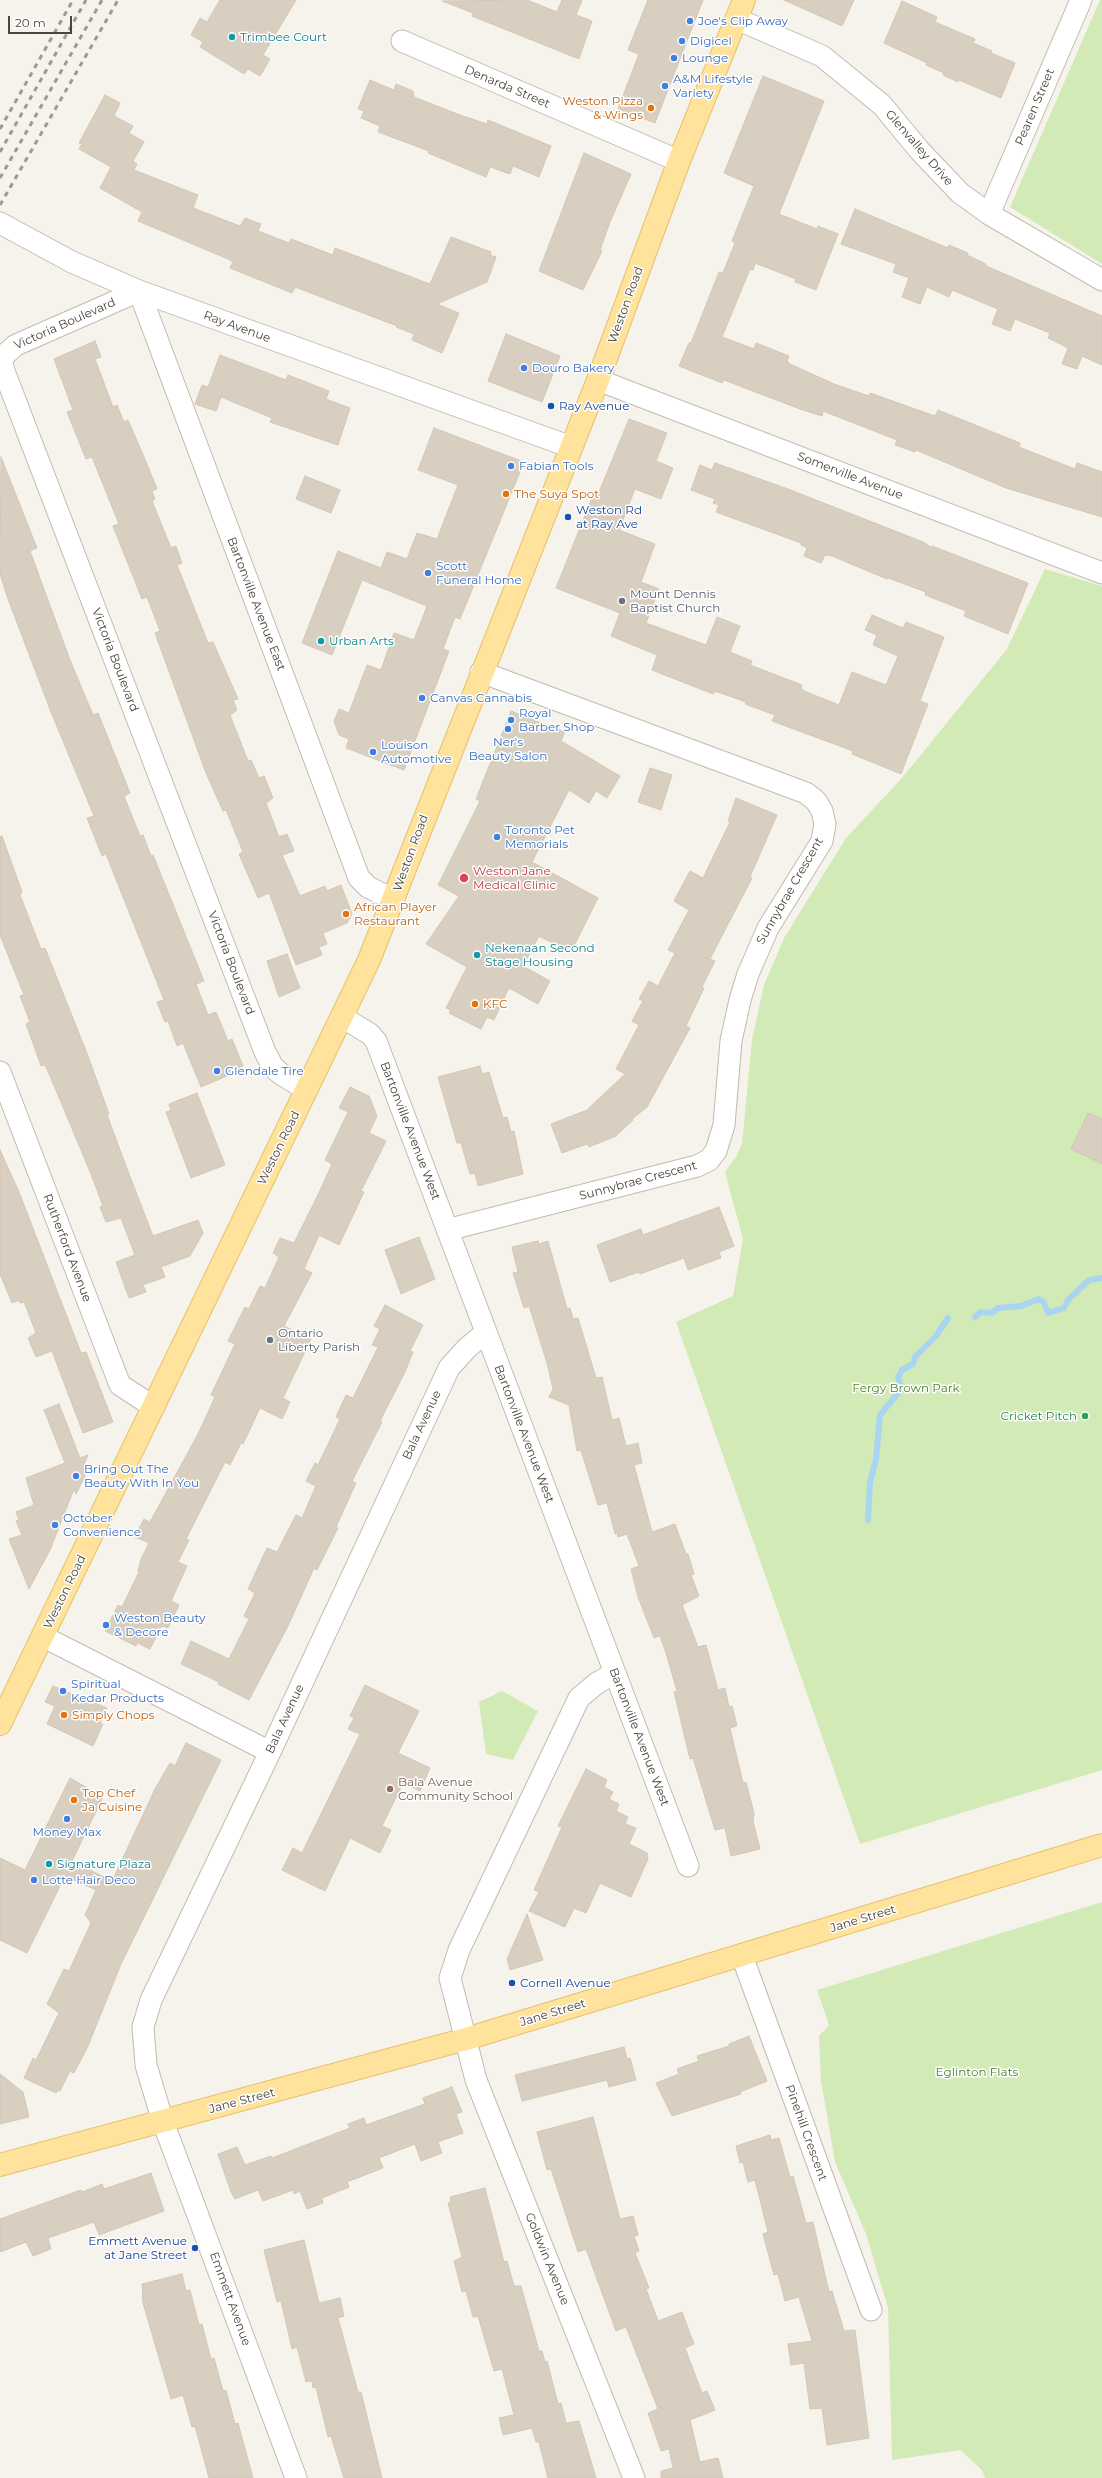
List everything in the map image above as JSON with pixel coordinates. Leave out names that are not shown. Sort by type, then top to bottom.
[{"type":"main road","name":"Weston Road","points":[[1,1722],[44,1637],[342,1017],[394,900],[481,672],[598,380],[678,161],[741,9]]},
{"type":"main road","name":"Jane Street","points":[[0,2165],[466,2039],[742,1956],[1102,1844]]},
{"type":"street","name":"Pearen Street","points":[[989,214],[1081,0]]},
{"type":"street","name":"Glenvalley Drive","points":[[741,9],[822,56],[882,105],[947,181],[989,214],[1102,280]]},
{"type":"street","name":"Denarda Street","points":[[402,41],[678,161]]},
{"type":"street","name":"Ray Avenue","points":[[0,223],[72,262],[139,291],[571,447]]},
{"type":"street","name":"Victoria Boulevard","points":[[139,291],[16,345],[1,358],[265,1052],[273,1067],[307,1090]]},
{"type":"street","name":"Bartonville Avenue East","points":[[139,291],[359,878],[368,887],[394,900]]},
{"type":"street","name":"Somerville Avenue","points":[[598,380],[1102,573]]},
{"type":"street","name":"Sunnybrae Crescent","points":[[447,1230],[697,1166],[709,1160],[716,1151],[724,1125],[732,1040],[740,1000],[748,974],[768,928],[822,841],[825,824],[822,811],[816,801],[806,793],[481,672]]},
{"type":"street","name":"Bartonville Avenue West","points":[[342,1017],[370,1034],[376,1041],[485,1333],[688,1866]]},
{"type":"street","name":"Rutherford Avenue","points":[[0,1072],[120,1385],[154,1407]]},
{"type":"street","name":"Bala Avenue","points":[[162,2122],[146,2065],[143,2027],[146,2012],[270,1752],[449,1368],[467,1348],[485,1333]]},
{"type":"street","points":[[44,1637],[270,1752]]},
{"type":"street","points":[[466,2039],[450,1978],[456,1956],[579,1698],[597,1683],[615,1673]]},
{"type":"street","name":"Pinehill Crescent","points":[[742,1956],[871,2310]]},
{"type":"street","name":"Goldwin Avenue","points":[[466,2039],[476,2080],[634,2478]]},
{"type":"street","name":"Emmett Avenue","points":[[162,2122],[296,2478]]},
{"type":"green space","points":[[1100,0],[1102,0],[1102,264],[1010,207]]},
{"type":"green space","name":"Fergy Brown Park","points":[[1045,569],[1102,586],[1102,1770],[860,1844],[676,1322],[733,1296],[743,1239],[725,1172],[736,1157],[742,1144],[752,1039],[764,985],[784,938],[846,838],[902,778],[1007,649]]},
{"type":"green space","points":[[502,1691],[538,1711],[513,1760],[486,1754],[479,1702]]},
{"type":"green space","name":"Eglinton Flats","points":[[1102,1902],[1102,2478],[985,2478],[982,2470],[960,2450],[892,2460],[888,2308],[866,2234],[835,2162],[821,2081],[819,2036],[829,2025],[817,1990]]},
{"type":"building","name":"Trimbee Court","points":[[220,0],[296,0],[263,55],[270,59],[260,76],[248,69],[244,74],[200,47],[203,42],[191,35],[200,18],[207,22]]},
{"type":"building","points":[[527,0],[557,12],[562,0],[582,0],[576,15],[592,21],[579,59],[472,16],[473,13],[442,1]]},
{"type":"building","points":[[648,0],[703,0],[655,123],[618,109],[639,54],[628,50]]},
{"type":"building","points":[[784,0],[854,0],[842,26]]},
{"type":"building","points":[[902,1],[937,17],[935,22],[975,39],[973,43],[992,51],[991,53],[1015,63],[1001,98],[959,80],[958,82],[943,75],[944,73],[926,65],[927,63],[884,43]]},
{"type":"building","points":[[763,76],[824,101],[779,214],[817,229],[818,226],[838,234],[816,290],[795,282],[796,279],[755,263],[753,270],[750,269],[722,337],[754,349],[756,343],[789,356],[787,361],[790,364],[834,384],[869,396],[870,393],[935,416],[938,410],[1020,443],[1019,447],[1075,469],[1077,463],[1102,472],[1102,517],[1006,488],[916,450],[915,452],[895,445],[897,440],[823,411],[822,416],[724,380],[722,383],[679,366],[689,343],[691,343],[719,272],[723,273],[735,243],[732,241],[754,186],[724,173]]},
{"type":"building","points":[[370,80],[394,90],[396,84],[413,91],[414,97],[487,124],[488,120],[551,146],[539,177],[513,166],[510,174],[490,167],[486,177],[428,153],[429,151],[378,132],[380,126],[361,118],[364,111],[358,109]]},
{"type":"building","points":[[105,95],[120,103],[114,116],[133,126],[129,133],[144,142],[133,161],[137,164],[134,170],[198,195],[193,208],[240,226],[245,218],[261,224],[258,231],[289,243],[291,239],[333,255],[335,248],[430,284],[451,237],[491,252],[490,255],[496,257],[487,282],[437,304],[459,313],[442,353],[412,340],[414,334],[396,327],[397,326],[295,287],[292,293],[230,268],[233,262],[228,259],[138,221],[142,212],[100,188],[111,167],[79,149],[82,144],[79,143]]},
{"type":"building","points":[[584,153],[631,174],[610,222],[600,250],[602,251],[583,290],[539,271]]},
{"type":"building","points":[[855,209],[948,248],[949,245],[968,253],[967,255],[986,264],[986,266],[1102,316],[1102,365],[1082,356],[1077,369],[1062,364],[1068,348],[1048,338],[1050,333],[1015,319],[1010,331],[992,324],[998,309],[952,290],[949,297],[927,287],[920,304],[902,297],[909,278],[893,272],[896,264],[841,244]]},
{"type":"building","name":"Douro Bakery","points":[[506,334],[560,356],[542,402],[488,381]]},
{"type":"building","points":[[95,341],[101,357],[95,359],[113,407],[117,405],[124,422],[128,420],[144,457],[157,489],[152,491],[155,499],[152,501],[171,548],[176,546],[182,563],[177,565],[208,643],[213,642],[238,699],[233,700],[237,710],[230,715],[248,761],[251,760],[259,778],[264,776],[273,798],[266,803],[279,837],[287,834],[294,851],[282,855],[300,896],[325,886],[327,891],[341,885],[352,914],[347,923],[323,933],[327,944],[319,947],[322,955],[296,965],[269,893],[258,898],[239,854],[243,852],[226,810],[223,811],[206,773],[155,633],[160,631],[147,597],[142,599],[113,526],[119,524],[92,457],[86,459],[67,412],[73,410],[54,359]]},
{"type":"building","points":[[220,355],[286,380],[288,375],[329,391],[326,399],[350,408],[338,445],[270,422],[272,418],[221,397],[216,411],[195,404],[202,385],[208,387]]},
{"type":"building","points":[[629,419],[667,433],[656,461],[673,468],[661,499],[635,489],[619,530],[655,544],[641,582],[659,589],[646,623],[706,645],[717,617],[740,626],[730,652],[752,661],[750,665],[802,685],[801,688],[804,691],[839,705],[852,672],[886,685],[898,656],[873,645],[877,635],[865,630],[872,615],[903,628],[906,622],[944,637],[920,701],[928,704],[901,774],[852,754],[853,751],[772,721],[775,715],[745,704],[746,702],[715,691],[713,694],[652,670],[657,655],[611,636],[620,613],[556,588],[593,495],[597,497]]},
{"type":"building","points":[[434,428],[524,462],[460,619],[455,617],[443,649],[449,651],[404,770],[346,748],[349,739],[339,735],[334,721],[339,709],[349,713],[367,665],[381,670],[394,633],[414,640],[427,606],[362,580],[332,655],[302,643],[338,551],[381,568],[387,552],[407,559],[417,533],[437,539],[458,485],[418,470]]},
{"type":"building","points":[[1,457],[37,548],[30,551],[70,660],[93,715],[98,713],[130,793],[124,796],[140,836],[143,835],[151,856],[153,855],[204,981],[196,984],[208,1015],[216,1012],[228,1041],[232,1039],[243,1066],[238,1068],[239,1071],[201,1087],[183,1043],[177,1046],[168,1021],[165,1022],[157,1002],[164,1000],[106,854],[102,856],[87,818],[94,816],[51,712],[0,574]]},
{"type":"building","points":[[715,463],[788,489],[923,542],[931,547],[932,546],[1028,583],[1008,634],[964,616],[966,611],[925,595],[926,592],[888,578],[887,579],[832,556],[825,555],[821,563],[804,556],[807,548],[801,545],[801,543],[716,512],[719,505],[713,503],[715,499],[691,490],[700,465],[712,470]]},
{"type":"building","points":[[305,476],[340,490],[331,513],[296,499]]},
{"type":"building","points":[[511,711],[565,732],[561,741],[620,776],[607,798],[596,791],[589,803],[569,790],[532,862],[598,898],[571,952],[539,936],[523,966],[550,981],[538,1004],[509,988],[494,1020],[487,1017],[481,1029],[449,1013],[451,1010],[446,1008],[467,967],[426,944],[459,896],[438,885],[480,801],[476,799]]},
{"type":"building","points":[[650,768],[672,775],[661,810],[638,802]]},
{"type":"building","points":[[736,798],[777,815],[750,877],[752,878],[710,959],[715,961],[702,987],[704,988],[686,1026],[690,1028],[647,1107],[632,1119],[633,1120],[616,1136],[589,1147],[587,1144],[562,1153],[551,1124],[587,1110],[625,1074],[616,1069],[639,1025],[632,1021],[643,1001],[639,999],[649,981],[658,986],[675,953],[668,950],[689,910],[674,901],[690,871],[703,878],[730,822],[728,821]]},
{"type":"building","points":[[2,836],[22,892],[20,895],[41,949],[45,948],[88,1056],[109,1114],[107,1115],[153,1236],[198,1220],[203,1233],[190,1256],[161,1267],[165,1277],[143,1285],[146,1292],[129,1298],[116,1262],[135,1255],[121,1218],[106,1222],[100,1207],[103,1206],[91,1174],[45,1065],[41,1066],[26,1024],[30,1022],[20,996],[24,995],[0,935],[0,837]]},
{"type":"building","points":[[287,954],[300,988],[279,997],[267,961]]},
{"type":"building","points":[[480,1066],[482,1074],[489,1072],[503,1118],[507,1117],[511,1132],[514,1131],[523,1174],[478,1186],[475,1173],[470,1174],[461,1143],[457,1143],[438,1077]]},
{"type":"building","points":[[350,1087],[369,1096],[377,1116],[369,1133],[386,1141],[361,1191],[364,1192],[339,1245],[319,1235],[304,1269],[312,1273],[284,1326],[311,1339],[283,1398],[290,1402],[282,1419],[260,1408],[243,1444],[241,1443],[230,1465],[225,1462],[186,1539],[189,1540],[178,1562],[187,1566],[171,1601],[179,1605],[168,1628],[162,1626],[150,1649],[137,1643],[136,1646],[105,1631],[118,1605],[122,1607],[139,1572],[141,1559],[149,1543],[135,1537],[144,1519],[150,1522],[198,1434],[215,1397],[211,1395],[235,1344],[228,1341],[245,1307],[249,1309],[260,1286],[265,1288],[279,1257],[273,1253],[280,1238],[294,1243],[317,1197],[332,1164],[325,1160],[348,1112],[339,1108]]},
{"type":"building","points":[[197,1093],[225,1165],[191,1178],[166,1112],[171,1110],[169,1104]]},
{"type":"building","points":[[1088,1113],[1102,1119],[1102,1164],[1071,1149]]},
{"type":"building","points":[[0,1150],[19,1192],[81,1353],[86,1352],[113,1422],[83,1433],[52,1351],[36,1357],[28,1338],[36,1333],[24,1302],[20,1303],[19,1300],[12,1303],[0,1274]]},
{"type":"building","points":[[719,1207],[734,1246],[719,1252],[721,1258],[688,1270],[684,1258],[640,1274],[639,1272],[610,1282],[597,1245],[641,1229],[643,1235]]},
{"type":"building","points":[[419,1237],[435,1279],[401,1294],[385,1250]]},
{"type":"building","points":[[538,1241],[539,1244],[548,1241],[567,1309],[570,1308],[573,1319],[578,1318],[596,1378],[602,1377],[612,1420],[619,1418],[626,1446],[638,1443],[642,1463],[634,1465],[652,1532],[675,1524],[686,1554],[688,1554],[694,1574],[691,1575],[699,1596],[682,1605],[698,1647],[706,1645],[718,1690],[725,1688],[729,1707],[732,1706],[737,1726],[730,1728],[743,1783],[746,1782],[754,1813],[753,1821],[760,1849],[731,1856],[725,1828],[715,1830],[693,1758],[690,1759],[674,1692],[677,1691],[666,1653],[660,1636],[654,1638],[638,1597],[631,1569],[639,1566],[627,1534],[618,1537],[617,1533],[615,1534],[607,1503],[598,1505],[581,1450],[577,1451],[569,1405],[549,1397],[553,1389],[547,1363],[529,1306],[524,1308],[513,1273],[518,1272],[512,1247]]},
{"type":"building","points":[[385,1305],[423,1325],[410,1351],[413,1352],[405,1372],[352,1481],[356,1483],[336,1527],[338,1528],[317,1570],[314,1568],[288,1626],[249,1700],[218,1684],[219,1682],[181,1664],[191,1641],[229,1659],[249,1619],[244,1616],[255,1593],[248,1589],[267,1548],[277,1552],[296,1515],[302,1518],[316,1486],[306,1481],[315,1463],[318,1465],[340,1419],[336,1417],[346,1395],[353,1398],[378,1347],[372,1345],[380,1329],[374,1326]]},
{"type":"building","points":[[59,1404],[80,1458],[88,1455],[83,1467],[86,1474],[76,1494],[74,1489],[50,1550],[29,1589],[9,1539],[22,1535],[16,1521],[19,1520],[16,1512],[34,1505],[26,1478],[65,1463],[44,1410]]},
{"type":"building","points":[[365,1685],[419,1711],[398,1753],[430,1768],[420,1791],[403,1783],[382,1826],[391,1830],[380,1853],[350,1838],[325,1891],[282,1870],[293,1848],[302,1853],[360,1734],[348,1729],[354,1718],[350,1716]]},
{"type":"building","points":[[53,1686],[107,1708],[100,1723],[103,1724],[93,1746],[47,1724],[55,1706],[45,1702]]},
{"type":"building","points":[[186,1743],[221,1760],[121,1964],[88,2046],[74,2073],[70,2071],[60,2091],[58,2090],[56,2093],[24,2078],[33,2058],[36,2060],[59,2013],[47,2004],[64,1969],[69,1971],[91,1923],[85,1915],[96,1890],[65,1876],[27,1953],[0,1940],[0,1858],[25,1870],[70,1778],[103,1797],[72,1861],[110,1880],[112,1876],[114,1877],[155,1789],[170,1763],[175,1766]]},
{"type":"building","points":[[586,1769],[607,1780],[604,1787],[613,1792],[609,1799],[619,1804],[616,1811],[628,1817],[625,1824],[636,1828],[629,1844],[647,1853],[648,1859],[631,1897],[600,1883],[586,1913],[574,1908],[565,1927],[529,1911],[539,1892],[534,1890],[562,1827],[558,1826]]},
{"type":"building","points":[[527,1914],[543,1960],[510,1970],[507,1959]]},
{"type":"building","points":[[749,2036],[767,2081],[740,2092],[741,2094],[672,2116],[656,2083],[679,2074],[677,2069],[699,2061],[697,2056],[729,2046],[729,2044]]},
{"type":"building","points":[[624,2047],[627,2059],[630,2058],[636,2080],[609,2087],[607,2080],[522,2101],[515,2075]]},
{"type":"building","points":[[0,2074],[23,2092],[29,2117],[0,2124]]},
{"type":"building","points":[[452,2087],[462,2112],[456,2114],[463,2133],[438,2142],[442,2153],[421,2161],[415,2144],[379,2158],[383,2168],[347,2182],[349,2187],[322,2198],[323,2203],[307,2209],[300,2191],[294,2194],[293,2190],[263,2201],[258,2190],[235,2199],[231,2192],[218,2154],[237,2147],[245,2165],[271,2156],[272,2158],[350,2128],[348,2124],[364,2118],[366,2125],[425,2104],[423,2098]]},
{"type":"building","points":[[593,2117],[620,2219],[633,2216],[638,2235],[634,2236],[639,2251],[635,2253],[649,2288],[646,2289],[658,2321],[682,2312],[694,2344],[685,2348],[702,2393],[707,2391],[715,2410],[690,2420],[700,2462],[718,2458],[723,2478],[661,2478],[661,2471],[673,2468],[669,2449],[661,2451],[648,2413],[658,2409],[626,2327],[616,2331],[586,2249],[578,2252],[551,2169],[547,2170],[537,2132]]},
{"type":"building","points":[[770,2135],[771,2140],[779,2138],[790,2177],[793,2176],[806,2223],[813,2222],[829,2292],[832,2291],[844,2331],[855,2330],[869,2438],[827,2445],[822,2408],[810,2409],[804,2363],[791,2365],[788,2344],[812,2341],[799,2297],[785,2301],[778,2274],[774,2275],[763,2234],[768,2232],[755,2180],[748,2182],[743,2162],[740,2163],[736,2146]]},
{"type":"building","points":[[151,2173],[164,2211],[99,2235],[94,2222],[48,2238],[51,2249],[33,2256],[26,2242],[0,2252],[0,2219],[81,2190],[82,2192],[102,2184],[104,2189]]},
{"type":"building","points":[[485,2188],[504,2262],[507,2261],[514,2286],[521,2286],[539,2351],[542,2351],[545,2362],[547,2361],[558,2404],[561,2403],[566,2423],[579,2421],[596,2478],[548,2478],[539,2442],[536,2442],[532,2428],[503,2435],[499,2418],[514,2415],[502,2369],[494,2371],[478,2316],[473,2317],[466,2291],[462,2292],[454,2261],[462,2257],[448,2203],[451,2202],[450,2197]]},
{"type":"building","points":[[304,2240],[319,2303],[340,2298],[344,2316],[338,2318],[358,2392],[361,2392],[382,2478],[344,2478],[331,2436],[328,2437],[316,2387],[313,2388],[312,2381],[306,2382],[297,2347],[292,2349],[281,2301],[277,2302],[264,2250]]},
{"type":"building","points":[[182,2274],[186,2291],[190,2290],[199,2325],[202,2324],[211,2359],[214,2358],[223,2391],[226,2390],[235,2424],[238,2423],[253,2478],[209,2478],[195,2426],[192,2427],[183,2395],[171,2399],[143,2303],[142,2284]]},
{"type":"waterway","points":[[975,1317],[981,1312],[992,1313],[998,1308],[1021,1306],[1039,1299],[1044,1303],[1048,1313],[1058,1310],[1064,1308],[1068,1300],[1089,1280],[1102,1278]]},
{"type":"waterway","points":[[868,1520],[870,1483],[876,1459],[880,1415],[899,1392],[901,1387],[898,1378],[902,1370],[913,1364],[915,1357],[936,1336],[948,1318]]},
{"type":"railway","points":[[0,129],[73,0]]},
{"type":"railway","points":[[0,152],[86,0]]},
{"type":"railway","points":[[0,178],[102,0]]},
{"type":"railway","points":[[0,205],[118,0]]},
{"type":"place","name":"Joe's Clip Away","points":[[690,21]]},
{"type":"place","name":"Trimbee Court","points":[[232,37]]},
{"type":"place","name":"Digicel","points":[[682,41]]},
{"type":"place","name":"Lounge","points":[[674,58]]},
{"type":"place","name":"A&M Lifestyle Variety","points":[[665,86]]},
{"type":"place","name":"Weston Pizza & Wings","points":[[651,108]]},
{"type":"place","name":"Douro Bakery","points":[[524,368]]},
{"type":"place","name":"Ray Avenue","points":[[551,406]]},
{"type":"place","name":"Fabian Tools","points":[[511,466]]},
{"type":"place","name":"The Suya Spot","points":[[506,494]]},
{"type":"place","name":"Weston Rd at Ray Ave","points":[[568,517]]},
{"type":"place","name":"Scott Funeral Home","points":[[428,573]]},
{"type":"place","name":"Mount Dennis Baptist Church","points":[[622,601]]},
{"type":"place","name":"Urban Arts","points":[[321,641]]},
{"type":"place","name":"Canvas Cannabis","points":[[422,698]]},
{"type":"place","name":"Royal Barber Shop","points":[[511,720]]},
{"type":"place","name":"Ner's Beauty Salon","points":[[508,729]]},
{"type":"place","name":"Louison Automotive","points":[[373,752]]},
{"type":"place","name":"Toronto Pet Memorials","points":[[497,837]]},
{"type":"place","name":"Weston Jane Medical Clinic","points":[[464,878]]},
{"type":"place","name":"African Player Restaurant","points":[[346,914]]},
{"type":"place","name":"Nekenaan Second Stage Housing","points":[[477,955]]},
{"type":"place","name":"KFC","points":[[475,1004]]},
{"type":"place","name":"Glendale Tire","points":[[217,1071]]},
{"type":"place","name":"Ontario Liberty Parish","points":[[270,1340]]},
{"type":"place","name":"Cricket Pitch","points":[[1085,1416]]},
{"type":"place","name":"Bring Out The Beauty With In You","points":[[76,1476]]},
{"type":"place","name":"October Convenience","points":[[55,1525]]},
{"type":"place","name":"Weston Beauty & Decore","points":[[106,1625]]},
{"type":"place","name":"Spiritual Kedar Products","points":[[63,1691]]},
{"type":"place","name":"Simply Chops","points":[[64,1715]]},
{"type":"place","name":"Bala Avenue Community School","points":[[390,1789]]},
{"type":"place","name":"Top Chef Ja Cuisine","points":[[74,1800]]},
{"type":"place","name":"Money Max","points":[[67,1819]]},
{"type":"place","name":"Signature Plaza","points":[[49,1864]]},
{"type":"place","name":"Lotte Hair Deco","points":[[34,1880]]},
{"type":"place","name":"Cornell Avenue","points":[[512,1983]]},
{"type":"place","name":"Emmett Avenue at Jane Street","points":[[195,2248]]}]
